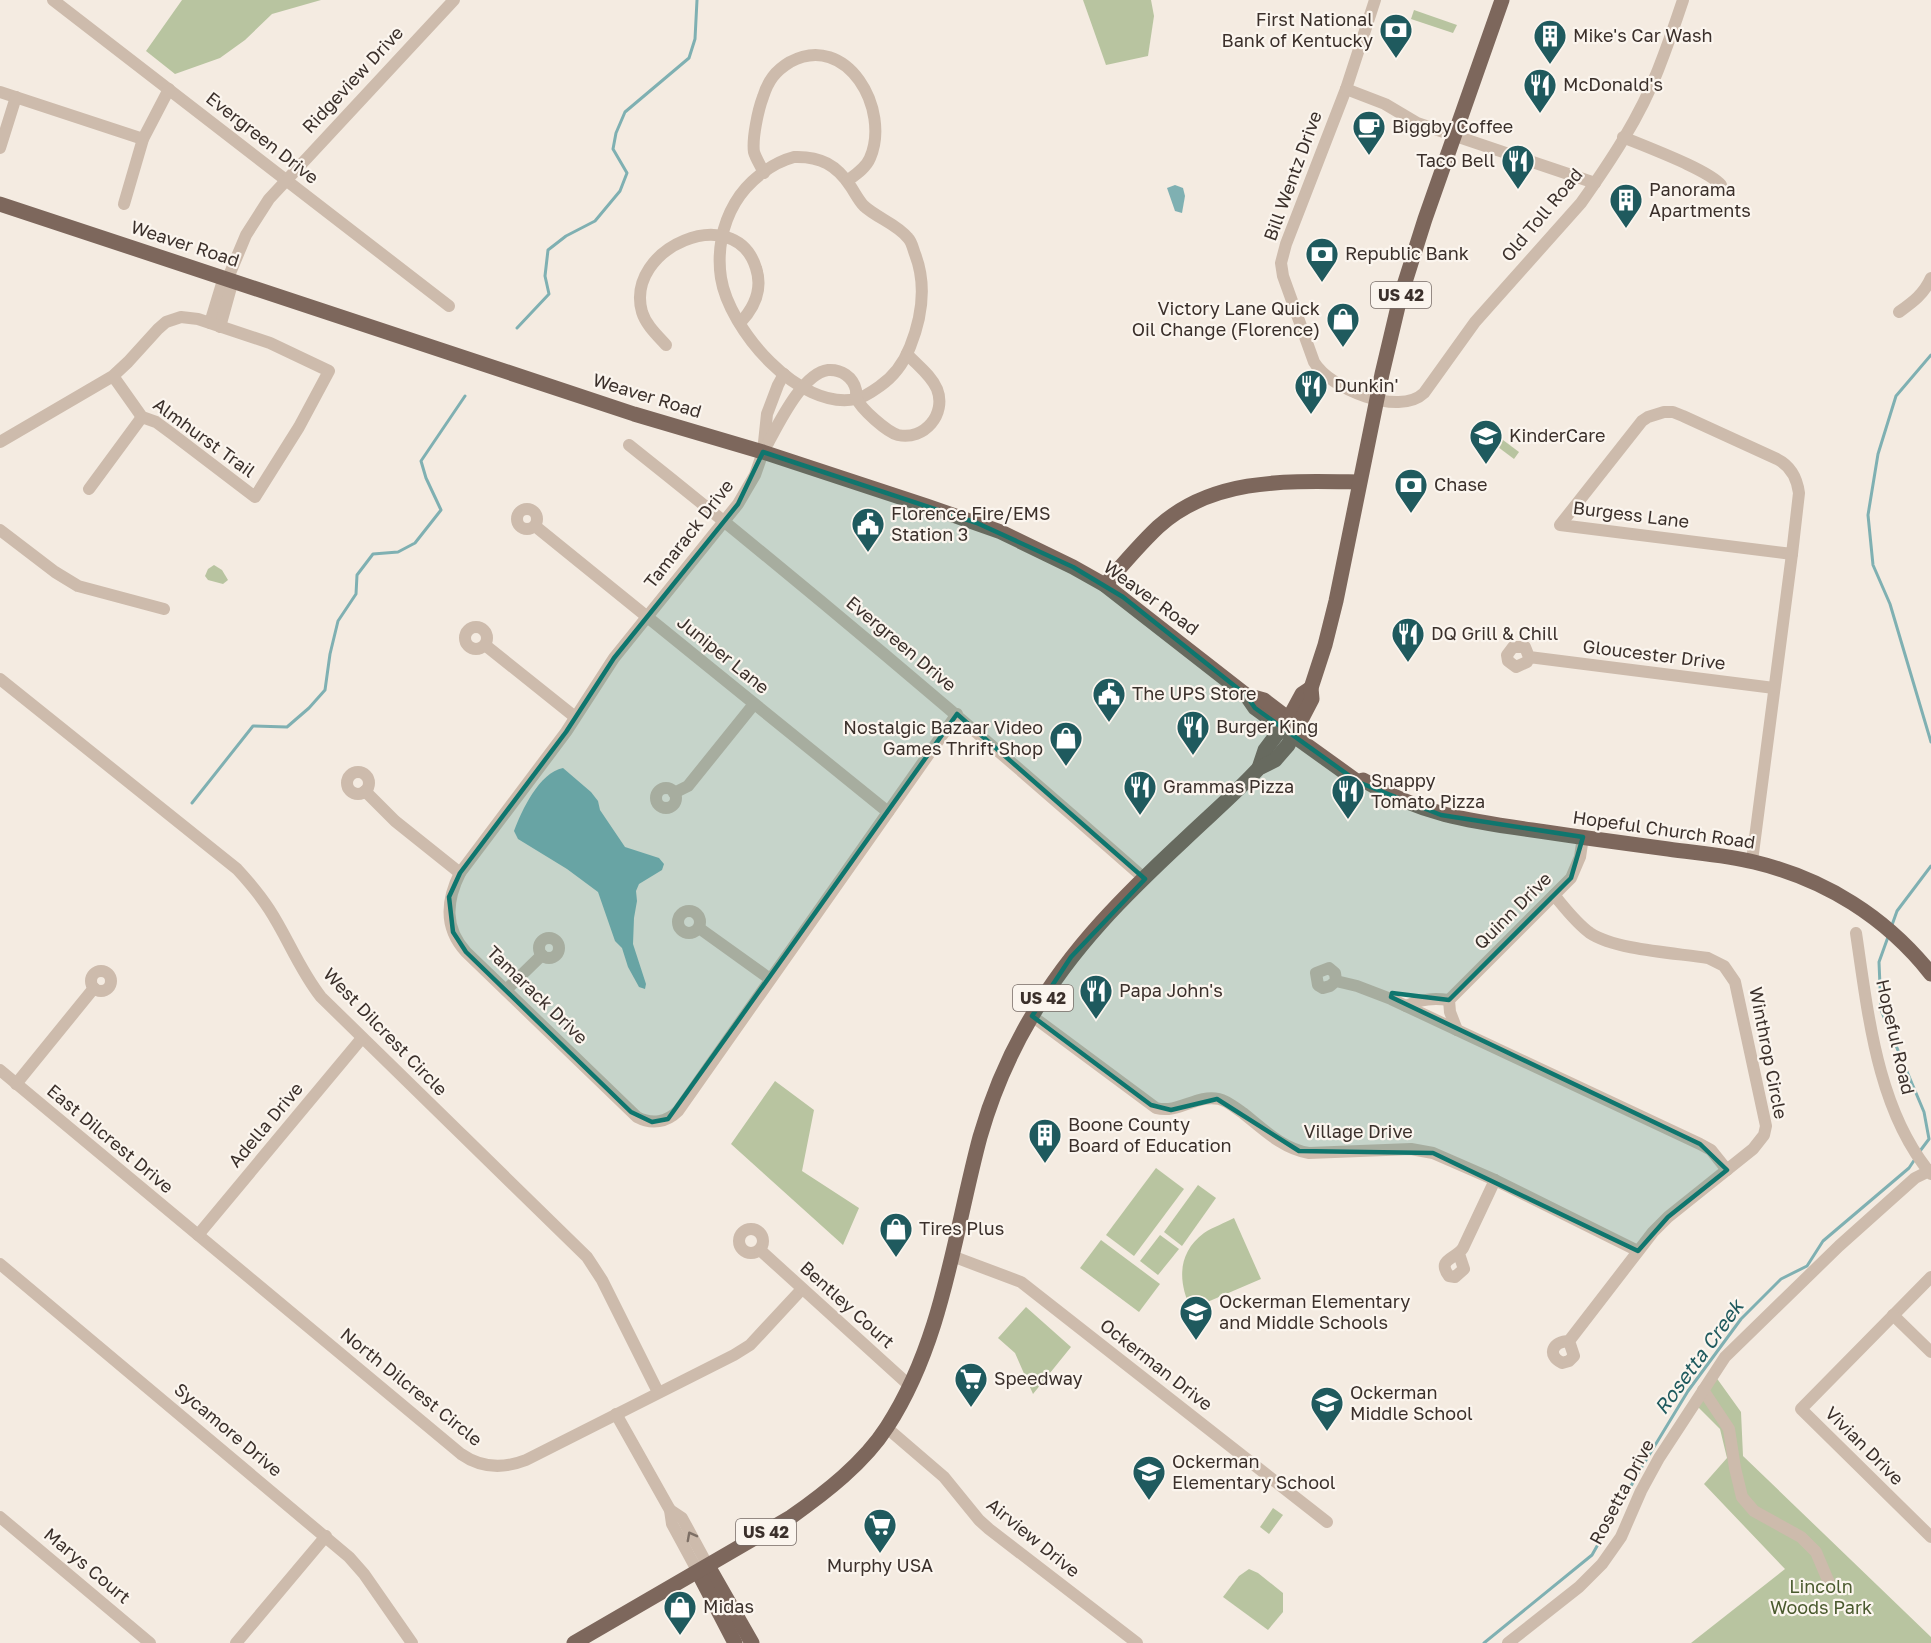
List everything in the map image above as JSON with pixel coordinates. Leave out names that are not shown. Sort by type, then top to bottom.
[{"type":"main road","name":"US 42","points":[[574,1643],[703,1569],[810,1503],[852,1468],[887,1428],[910,1386],[925,1350],[992,1101],[1032,1016],[1071,957],[1112,909],[1259,768],[1264,750],[1291,727],[1302,694],[1311,688],[1325,645],[1390,336],[1411,261],[1502,0]]},
{"type":"main road","name":"Weaver Road","points":[[0,204],[634,414],[763,452],[1001,532],[1105,585],[1246,695],[1264,700],[1291,727]]},
{"type":"main road","points":[[1105,585],[1159,526],[1183,508],[1207,495],[1239,487],[1266,484],[1359,482]]},
{"type":"main road","name":"Hopeful Church Road","points":[[1291,727],[1358,782],[1363,780],[1400,800],[1441,815],[1467,821],[1752,861],[1817,883],[1868,913],[1903,943],[1931,974]]},
{"type":"main road","points":[[703,1569],[735,1643]]},
{"type":"main road","points":[[703,1569],[752,1643]]},
{"type":"street","name":"Evergreen Drive","points":[[53,0],[449,306]]},
{"type":"street","name":"Ridgeview Drive","points":[[215,325],[228,279],[246,236],[269,199],[286,178],[454,0]]},
{"type":"street","name":"Bill Wentz Drive","points":[[1375,0],[1346,89],[1286,244],[1281,263],[1283,276],[1314,362],[1320,372],[1344,388],[1377,400]]},
{"type":"street","name":"Old Toll Road","points":[[1377,400],[1406,403],[1416,400],[1424,393],[1475,322],[1581,203],[1623,137],[1658,72],[1683,0]]},
{"type":"street","points":[[764,173],[754,151],[757,113],[765,89],[778,69],[797,58],[813,55],[838,60],[852,72],[863,85],[874,111],[875,126],[870,159],[847,181]]},
{"type":"street","points":[[124,204],[143,139],[169,89]]},
{"type":"street","points":[[1346,89],[1385,104],[1417,123],[1595,183]]},
{"type":"street","points":[[0,92],[143,139]]},
{"type":"street","points":[[0,148],[16,97]]},
{"type":"street","points":[[1623,137],[1701,171],[1716,179],[1721,185]]},
{"type":"street","points":[[807,157],[830,164],[847,181],[863,205],[909,238],[920,266],[922,287],[922,309],[917,330],[908,354],[897,370],[885,383],[869,394],[856,398],[830,398],[803,388],[784,374],[760,350],[728,302],[721,279],[722,234],[738,197],[764,173],[784,160],[807,157]]},
{"type":"street","points":[[666,345],[647,323],[642,312],[640,298],[644,276],[663,253],[682,241],[722,234],[746,247],[754,259],[759,285],[756,300],[750,312],[740,323]]},
{"type":"street","points":[[1899,312],[1915,301],[1927,288],[1931,278]]},
{"type":"street","points":[[0,442],[113,376],[166,322],[181,317],[191,317],[215,325]]},
{"type":"street","name":"Almhurst Trail","points":[[113,376],[142,417],[156,422],[255,497],[299,427],[329,370],[270,343],[215,325]]},
{"type":"street","points":[[763,452],[780,419],[803,388],[826,370],[836,370],[845,374],[856,389],[856,398],[882,426],[892,433],[911,435],[928,427],[938,411],[938,392],[934,382],[908,354]]},
{"type":"street","points":[[763,452],[767,414],[784,374]]},
{"type":"street","name":"Burgess Lane","points":[[1752,861],[1792,554],[1799,493],[1789,468],[1777,459],[1673,412],[1655,414],[1642,421],[1560,525],[1792,554]]},
{"type":"street","points":[[89,489],[142,417]]},
{"type":"street","name":"Evergreen Drive","points":[[629,445],[725,521],[957,714],[1145,879]]},
{"type":"street","name":"Tamarack Drive","points":[[763,452],[755,475],[738,504],[602,674],[566,732],[460,873],[449,897],[449,921],[466,952],[631,1112],[643,1120],[652,1122],[668,1119],[678,1111],[957,714]]},
{"type":"street","name":"Juniper Lane","points":[[535,526],[888,812]]},
{"type":"street","points":[[0,530],[54,572],[78,586],[164,609]]},
{"type":"street","points":[[485,645],[575,717]]},
{"type":"street","name":"Gloucester Drive","points":[[1529,657],[1774,688]]},
{"type":"street","name":"West Dilcrest Circle","points":[[0,679],[237,869],[269,909],[294,958],[331,1009],[587,1257],[602,1280],[658,1392]]},
{"type":"street","points":[[675,793],[688,786],[754,704]]},
{"type":"street","points":[[365,791],[395,822],[460,873]]},
{"type":"street","name":"Quinn Drive","points":[[1449,1000],[1571,878],[1576,868],[1583,837]]},
{"type":"street","name":"Winthrop Circle","points":[[1554,896],[1580,925],[1602,939],[1623,945],[1708,958],[1717,961],[1731,973],[1739,994],[1766,1126],[1759,1143],[1668,1217],[1638,1251],[1569,1341]]},
{"type":"street","points":[[699,928],[770,979]]},
{"type":"street","name":"Hopeful Road","points":[[1856,933],[1875,1044],[1895,1114],[1912,1146],[1928,1169]]},
{"type":"street","points":[[506,990],[542,955]]},
{"type":"street","points":[[1336,981],[1370,990],[1406,1006],[1700,1144],[1711,1150],[1727,1170]]},
{"type":"street","points":[[16,1084],[94,988]]},
{"type":"street","points":[[1406,1006],[1431,998],[1449,1000],[1450,1012],[1457,1030]]},
{"type":"street","name":"Village Drive","points":[[1032,1016],[1156,1108],[1171,1110],[1195,1101],[1217,1099],[1234,1106],[1282,1143],[1309,1153],[1421,1149],[1445,1157],[1495,1180],[1638,1251]]},
{"type":"street","name":"Adella Drive","points":[[198,1235],[362,1038]]},
{"type":"street","name":"East Dilcrest Drive","points":[[0,1070],[198,1235]]},
{"type":"street","name":"Rosetta Drive","points":[[1508,1643],[1579,1587],[1602,1564],[1621,1537],[1641,1491],[1659,1458],[1725,1357],[1839,1246],[1928,1169]]},
{"type":"street","points":[[1459,1254],[1495,1180]]},
{"type":"street","name":"North Dilcrest Circle","points":[[198,1235],[461,1454],[476,1462],[494,1467],[515,1464],[743,1350],[802,1289]]},
{"type":"street","name":"Bentley Court","points":[[760,1250],[910,1386]]},
{"type":"street","name":"Ockerman Drive","points":[[952,1256],[1021,1281],[1328,1522]]},
{"type":"street","name":"Sycamore Drive","points":[[0,1264],[349,1557],[364,1574],[412,1643]]},
{"type":"street","name":"Vivian Drive","points":[[1931,1277],[1801,1409],[1931,1537]]},
{"type":"street","points":[[1893,1315],[1931,1352]]},
{"type":"street","points":[[1702,1390],[1729,1429],[1742,1497],[1754,1511],[1801,1537],[1816,1552],[1830,1585]]},
{"type":"street","points":[[616,1414],[670,1510],[672,1524],[703,1569]]},
{"type":"street","name":"Airview Drive","points":[[887,1428],[951,1485],[984,1525],[1137,1643]]},
{"type":"street","name":"Marys Court","points":[[0,1517],[150,1643]]},
{"type":"street","points":[[236,1643],[326,1536]]},
{"type":"highlighted area","points":[[763,452],[977,523],[1073,567],[1123,597],[1246,695],[1255,708],[1358,782],[1441,815],[1583,837],[1571,878],[1449,1000],[1392,993],[1391,997],[1700,1144],[1727,1170],[1668,1217],[1638,1251],[1433,1153],[1299,1151],[1217,1099],[1171,1110],[1151,1105],[1032,1016],[1071,957],[1145,879],[957,714],[668,1119],[652,1122],[631,1112],[466,952],[453,932],[449,897],[460,873],[566,732],[614,658],[738,504]]},
{"type":"green space","points":[[182,0],[321,0],[272,14],[245,40],[220,58],[175,74],[146,51]]},
{"type":"green space","points":[[1083,0],[1151,0],[1154,16],[1148,56],[1106,65]]},
{"type":"green space","points":[[1414,10],[1457,25],[1453,33],[1411,19]]},
{"type":"green space","points":[[1495,434],[1519,452],[1514,459],[1490,441]]},
{"type":"green space","points":[[214,565],[222,570],[228,580],[223,584],[208,580],[205,576],[208,569]]},
{"type":"green space","points":[[775,1081],[814,1110],[802,1171],[859,1208],[843,1245],[731,1144]]},
{"type":"green space","points":[[1156,1168],[1184,1189],[1134,1256],[1106,1235]]},
{"type":"green space","points":[[1198,1185],[1216,1198],[1182,1246],[1164,1232]]},
{"type":"green space","points":[[1234,1218],[1261,1279],[1191,1309],[1182,1278],[1182,1268],[1189,1250],[1204,1233]]},
{"type":"green space","points":[[1160,1235],[1179,1249],[1158,1275],[1140,1261]]},
{"type":"green space","points":[[1101,1240],[1160,1284],[1139,1312],[1080,1268]]},
{"type":"green space","points":[[1026,1307],[1071,1347],[1033,1394],[1015,1353],[998,1338]]},
{"type":"green space","name":"Lincoln Woods Park","points":[[1713,1373],[1741,1412],[1743,1456],[1931,1637],[1931,1643],[1691,1643],[1785,1569],[1704,1484],[1727,1458],[1720,1429],[1694,1403]]},
{"type":"green space","points":[[1273,1508],[1283,1515],[1269,1534],[1260,1527]]},
{"type":"green space","points":[[1249,1569],[1258,1573],[1283,1593],[1283,1612],[1268,1630],[1223,1597],[1239,1576]]},
{"type":"water","points":[[1175,185],[1183,188],[1185,196],[1182,213],[1175,211],[1167,188]]},
{"type":"water","points":[[563,768],[591,792],[598,801],[600,810],[625,847],[659,858],[664,864],[662,870],[639,884],[636,891],[633,944],[646,984],[645,989],[639,987],[628,967],[622,948],[615,941],[598,892],[567,869],[518,839],[514,831],[527,803],[539,785],[554,771]]},
{"type":"waterway","points":[[517,328],[549,294],[545,276],[548,250],[566,236],[595,221],[620,191],[627,173],[613,149],[616,133],[625,112],[689,58],[695,39],[697,0]]},
{"type":"waterway","name":"Rosetta Creek","points":[[1931,355],[1896,396],[1878,454],[1868,515],[1873,565],[1890,604],[1931,742]]},
{"type":"waterway","points":[[192,803],[253,726],[287,727],[325,690],[338,621],[356,594],[357,575],[373,554],[398,552],[415,543],[441,510],[421,461],[465,396]]},
{"type":"waterway","name":"Rosetta Creek","points":[[1892,925],[1897,911],[1931,866]]},
{"type":"waterway","name":"Rosetta Creek","points":[[1888,937],[1879,962],[1881,1010],[1924,1112],[1929,1139],[1920,1151]]},
{"type":"waterway","name":"Rosetta Creek","points":[[1484,1643],[1592,1555],[1688,1391],[1741,1319],[1781,1279],[1807,1266],[1823,1241],[1909,1168],[1915,1159]]},
{"type":"place","name":"First National Bank of Kentucky","points":[[1396,59]]},
{"type":"place","name":"Mike's Car Wash","points":[[1550,65]]},
{"type":"place","name":"McDonald's","points":[[1540,114]]},
{"type":"place","name":"Biggby Coffee","points":[[1369,156]]},
{"type":"place","name":"Taco Bell","points":[[1518,190]]},
{"type":"place","name":"Panorama Apartments","points":[[1626,229]]},
{"type":"place","name":"Republic Bank","points":[[1322,283]]},
{"type":"place","name":"Victory Lane Quick Oil Change (Florence)","points":[[1343,348]]},
{"type":"place","name":"Dunkin'","points":[[1311,415]]},
{"type":"place","name":"KinderCare","points":[[1486,465]]},
{"type":"place","name":"Chase","points":[[1411,514]]},
{"type":"place","name":"Florence Fire/EMS Station 3","points":[[868,553]]},
{"type":"place","name":"DQ Grill & Chill","points":[[1408,663]]},
{"type":"place","name":"The UPS Store","points":[[1109,723]]},
{"type":"place","name":"Burger King","points":[[1193,756]]},
{"type":"place","name":"Nostalgic Bazaar Video Games Thrift Shop","points":[[1066,767]]},
{"type":"place","name":"Grammas Pizza","points":[[1140,816]]},
{"type":"place","name":"Snappy Tomato Pizza","points":[[1348,820]]},
{"type":"place","name":"Papa John's","points":[[1096,1020]]},
{"type":"place","name":"Boone County Board of Education","points":[[1045,1164]]},
{"type":"place","name":"Tires Plus","points":[[896,1258]]},
{"type":"place","name":"Ockerman Elementary and Middle Schools","points":[[1196,1341]]},
{"type":"place","name":"Speedway","points":[[971,1408]]},
{"type":"place","name":"Ockerman Middle School","points":[[1327,1432]]},
{"type":"place","name":"Ockerman Elementary School","points":[[1149,1501]]},
{"type":"place","name":"Murphy USA","points":[[880,1554]]},
{"type":"place","name":"Midas","points":[[680,1636]]}]
